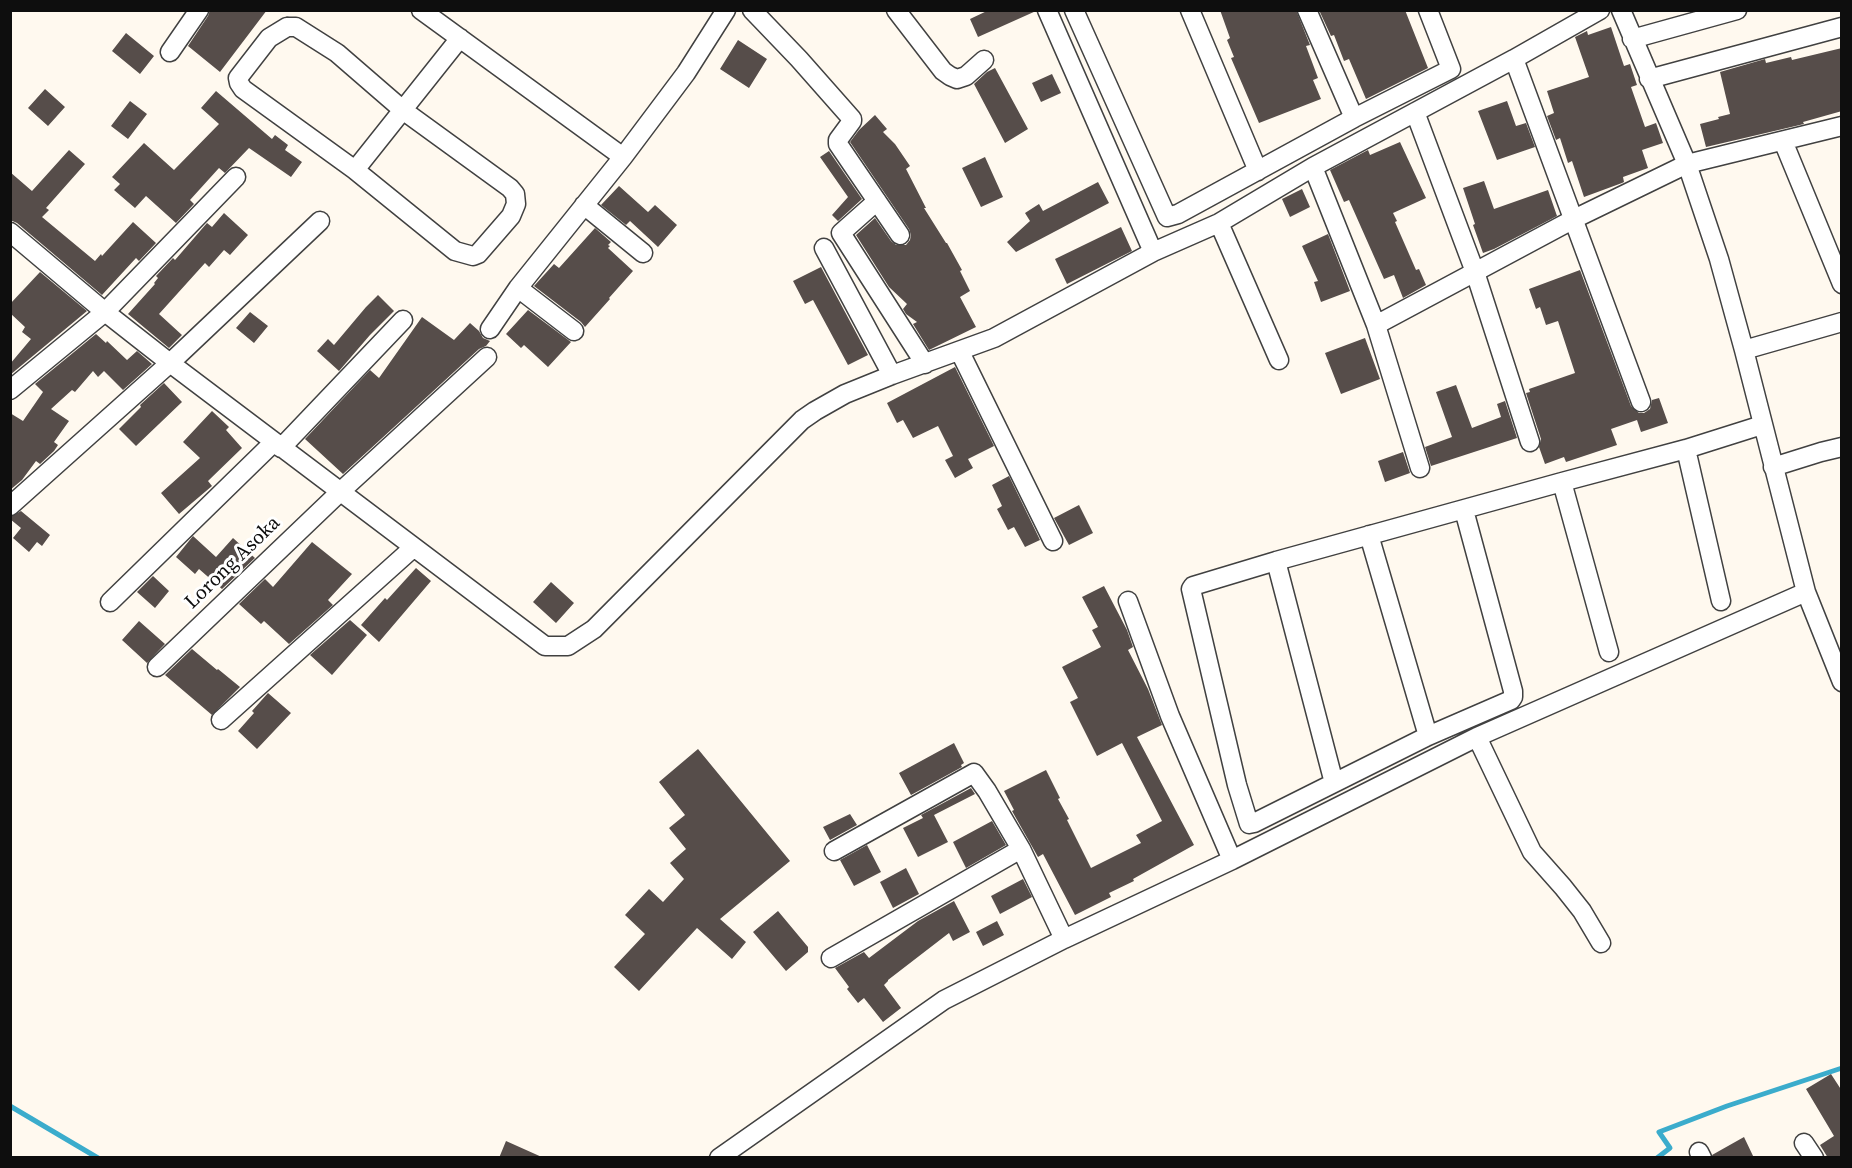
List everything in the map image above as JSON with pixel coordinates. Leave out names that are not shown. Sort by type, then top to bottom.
[{"type":"street","points":[[170,52],[200,10]]},
{"type":"street","points":[[421,10],[623,157]]},
{"type":"street","points":[[490,329],[518,288],[623,157],[686,73],[726,10]]},
{"type":"street","points":[[752,10],[852,119],[838,140],[838,144],[900,235]]},
{"type":"street","points":[[896,10],[950,76],[957,79],[966,76],[984,60]]},
{"type":"street","points":[[1047,10],[1153,252]]},
{"type":"street","points":[[1074,10],[1167,217],[1178,214],[1354,118],[1451,69],[1428,10]]},
{"type":"street","points":[[1190,10],[1258,171]]},
{"type":"street","points":[[1307,10],[1354,118]]},
{"type":"street","points":[[10,232],[170,363],[545,646],[568,646],[594,629],[802,420],[845,394],[994,338],[1153,252],[1219,223],[1313,167],[1514,59],[1599,10]]},
{"type":"street","points":[[1620,10],[1687,164],[1719,259],[1806,592],[1840,675]]},
{"type":"street","points":[[1632,39],[1737,10]]},
{"type":"street","points":[[287,27],[296,27],[337,53],[404,111],[510,188],[515,194],[516,204],[511,216],[478,254],[473,256],[455,250],[355,170],[243,89],[239,83],[238,78],[269,38],[287,27]]},
{"type":"street","points":[[1649,78],[1842,27]]},
{"type":"street","points":[[355,170],[460,38]]},
{"type":"street","points":[[1514,59],[1641,402]]},
{"type":"street","points":[[1415,112],[1475,272],[1530,442]]},
{"type":"street","points":[[1376,326],[1574,219],[1687,164],[1842,126]]},
{"type":"street","points":[[1783,141],[1842,284]]},
{"type":"street","points":[[1313,167],[1376,326],[1420,468]]},
{"type":"street","points":[[10,390],[105,312],[236,177]]},
{"type":"street","points":[[877,201],[841,233],[925,364]]},
{"type":"street","points":[[584,205],[643,253]]},
{"type":"street","points":[[10,506],[170,363],[320,221]]},
{"type":"street","points":[[1219,223],[1279,360]]},
{"type":"street","points":[[824,248],[892,375]]},
{"type":"street","points":[[518,288],[574,331]]},
{"type":"street","points":[[110,602],[277,445],[403,320]]},
{"type":"street","points":[[1744,350],[1842,322]]},
{"type":"street","points":[[960,352],[1053,541]]},
{"type":"street","name":"Lorong Asoka","points":[[157,667],[340,492],[487,357]]},
{"type":"street","points":[[1464,510],[1513,695],[1511,700],[1428,736],[1248,824],[1191,589],[1195,584],[1562,482],[1686,449],[1762,425]]},
{"type":"street","points":[[1773,467],[1842,447]]},
{"type":"street","points":[[1686,449],[1721,601]]},
{"type":"street","points":[[1562,482],[1609,652]]},
{"type":"street","points":[[1369,536],[1428,736]]},
{"type":"street","points":[[221,720],[414,547]]},
{"type":"street","points":[[1276,561],[1334,783]]},
{"type":"street","points":[[718,1158],[944,1000],[1064,939],[1232,860],[1477,737],[1806,592]]},
{"type":"street","points":[[1128,601],[1170,716],[1232,860]]},
{"type":"street","points":[[1477,737],[1532,852],[1582,911],[1601,943]]},
{"type":"street","points":[[834,850],[974,773],[1021,849],[1064,939]]},
{"type":"street","points":[[831,958],[1021,849]]},
{"type":"building","points":[[210,10],[267,10],[220,72],[188,46]]},
{"type":"building","points":[[989,10],[1036,11],[978,37],[970,19]]},
{"type":"building","points":[[1220,10],[1296,10],[1310,45],[1306,46],[1318,78],[1313,80],[1321,99],[1259,123],[1231,58],[1234,57],[1227,40],[1230,38]]},
{"type":"building","points":[[1319,10],[1405,10],[1428,68],[1366,99],[1349,59],[1344,61],[1334,35],[1331,36]]},
{"type":"building","points":[[1611,27],[1624,66],[1630,64],[1637,85],[1631,87],[1645,127],[1656,123],[1663,143],[1642,150],[1648,168],[1623,177],[1624,182],[1622,183],[1584,197],[1572,161],[1568,163],[1560,138],[1556,140],[1547,116],[1554,113],[1547,91],[1589,77],[1575,37],[1587,31],[1588,35]]},
{"type":"building","points":[[126,33],[154,56],[140,74],[112,51]]},
{"type":"building","points":[[738,40],[767,59],[749,88],[720,69]]},
{"type":"building","points":[[1842,48],[1842,111],[1803,122],[1804,124],[1706,147],[1700,124],[1730,114],[1720,72],[1765,59],[1766,63],[1791,57],[1792,60]]},
{"type":"building","points":[[995,68],[1028,129],[1005,143],[974,84]]},
{"type":"building","points":[[1052,74],[1061,93],[1041,102],[1032,83]]},
{"type":"building","points":[[45,89],[65,107],[48,126],[28,108]]},
{"type":"building","points":[[216,91],[272,139],[275,135],[288,145],[285,150],[302,162],[291,177],[249,148],[225,173],[219,168],[190,200],[194,204],[176,223],[146,196],[135,208],[114,190],[120,184],[112,177],[144,143],[174,170],[219,124],[201,108]]},
{"type":"building","points":[[130,101],[147,114],[128,139],[111,126]]},
{"type":"building","points":[[1507,101],[1516,126],[1526,123],[1535,147],[1497,160],[1478,111]]},
{"type":"building","points":[[875,115],[887,129],[883,132],[895,144],[910,166],[906,169],[926,208],[924,208],[962,270],[960,271],[970,291],[960,297],[976,327],[929,350],[913,324],[917,322],[903,309],[907,304],[889,287],[856,235],[875,218],[896,245],[906,245],[911,235],[850,142]]},
{"type":"building","points":[[1400,142],[1426,198],[1393,213],[1416,270],[1419,269],[1426,285],[1403,298],[1394,275],[1384,279],[1349,200],[1344,202],[1330,170],[1368,150],[1370,155]]},
{"type":"building","points":[[69,150],[85,164],[46,208],[49,210],[42,217],[95,261],[133,222],[156,243],[139,261],[136,258],[102,295],[17,223],[10,220],[10,172],[32,191]]},
{"type":"building","points":[[829,151],[862,199],[838,221],[832,215],[848,197],[820,157]]},
{"type":"building","points":[[985,157],[1003,197],[981,207],[962,168]]},
{"type":"building","points":[[1484,181],[1494,209],[1548,190],[1557,216],[1483,253],[1463,188]]},
{"type":"building","points":[[1098,182],[1109,203],[1016,252],[1007,242],[1030,221],[1025,213],[1039,204],[1043,211]]},
{"type":"building","points":[[619,186],[648,212],[655,205],[677,225],[658,247],[630,221],[626,225],[601,205]]},
{"type":"building","points":[[1302,189],[1310,207],[1290,217],[1282,199]]},
{"type":"building","points":[[224,213],[248,235],[230,255],[224,250],[209,267],[205,263],[159,314],[182,335],[169,348],[128,314],[155,284],[158,278],[156,276],[173,258],[175,260],[207,223],[212,227]]},
{"type":"building","points":[[1121,227],[1132,251],[1067,284],[1055,259]]},
{"type":"building","points":[[595,228],[611,242],[608,248],[633,271],[585,327],[534,286],[554,264],[559,268]]},
{"type":"building","points":[[1328,234],[1350,291],[1321,302],[1314,282],[1318,281],[1302,246]]},
{"type":"building","points":[[821,267],[868,355],[848,365],[813,300],[805,304],[793,281]]},
{"type":"building","points":[[1580,270],[1631,406],[1639,413],[1644,413],[1650,409],[1652,400],[1659,398],[1668,423],[1641,432],[1637,420],[1611,429],[1617,445],[1566,462],[1564,457],[1545,464],[1539,447],[1541,439],[1526,393],[1530,392],[1529,389],[1575,373],[1558,321],[1546,325],[1540,307],[1536,309],[1529,289]]},
{"type":"building","points":[[40,272],[87,311],[10,375],[10,364],[31,339],[22,332],[25,327],[10,313],[10,304]]},
{"type":"building","points":[[378,295],[394,311],[339,371],[317,351],[328,339],[334,345]]},
{"type":"building","points":[[528,310],[571,342],[548,367],[524,345],[521,348],[506,334]]},
{"type":"building","points":[[250,312],[268,326],[254,343],[236,328]]},
{"type":"building","points":[[422,317],[454,340],[470,323],[483,338],[490,341],[343,474],[305,439],[370,370],[379,378]]},
{"type":"building","points":[[96,334],[127,360],[137,351],[152,364],[123,390],[104,371],[98,377],[93,371],[75,392],[72,390],[51,409],[69,421],[54,442],[58,445],[54,451],[40,464],[36,461],[22,480],[10,490],[10,413],[23,421],[43,392],[35,384]]},
{"type":"building","points":[[1365,338],[1380,379],[1341,394],[1325,353]]},
{"type":"building","points":[[955,367],[994,446],[968,459],[973,468],[955,478],[945,460],[953,456],[938,426],[913,438],[903,420],[897,423],[887,403]]},
{"type":"building","points":[[164,383],[182,402],[136,446],[119,429]]},
{"type":"building","points":[[1456,385],[1472,428],[1501,417],[1497,404],[1505,401],[1517,438],[1431,466],[1425,447],[1452,437],[1436,392]]},
{"type":"building","points":[[212,411],[229,427],[226,430],[242,448],[208,481],[212,486],[179,514],[161,493],[200,458],[183,442]]},
{"type":"building","points":[[1403,452],[1410,473],[1385,482],[1378,461]]},
{"type":"building","points":[[1009,476],[1040,540],[1025,547],[1014,527],[1008,530],[997,509],[1002,506],[992,485]]},
{"type":"building","points":[[1079,505],[1093,533],[1069,545],[1054,518]]},
{"type":"building","points":[[21,511],[50,535],[42,546],[37,542],[29,552],[13,538],[21,528],[10,517]]},
{"type":"building","points":[[193,536],[216,557],[233,538],[255,558],[222,589],[199,569],[195,574],[176,557]]},
{"type":"building","points":[[312,542],[352,574],[328,600],[333,605],[289,644],[264,621],[261,624],[239,604],[265,579],[273,587]]},
{"type":"building","points":[[416,568],[431,581],[379,642],[361,625]]},
{"type":"building","points":[[153,576],[169,591],[155,608],[137,592]]},
{"type":"building","points":[[551,582],[574,603],[556,623],[533,602]]},
{"type":"building","points":[[1104,586],[1127,630],[1133,647],[1128,650],[1148,689],[1162,725],[1137,737],[1194,845],[1133,879],[1134,881],[1109,893],[1111,897],[1075,915],[1043,854],[1038,857],[1012,811],[1014,810],[1004,791],[1046,770],[1091,868],[1141,843],[1136,835],[1162,821],[1122,743],[1097,756],[1070,702],[1078,698],[1062,667],[1101,647],[1092,630],[1098,627],[1082,597]]},
{"type":"building","points":[[350,620],[367,635],[332,675],[310,655]]},
{"type":"building","points":[[139,621],[165,644],[147,663],[122,640]]},
{"type":"building","points":[[192,649],[240,687],[212,715],[165,675]]},
{"type":"building","points":[[268,693],[291,713],[257,749],[238,731]]},
{"type":"building","points":[[954,743],[964,763],[962,767],[911,795],[899,773]]},
{"type":"building","points":[[698,749],[790,861],[720,919],[746,942],[732,959],[697,928],[639,991],[614,967],[645,934],[625,915],[649,889],[663,902],[684,879],[670,863],[686,849],[669,828],[685,815],[659,782]]},
{"type":"building","points":[[971,788],[975,794],[934,815],[948,842],[918,857],[903,828],[923,818],[921,815]]},
{"type":"building","points":[[850,814],[857,825],[830,840],[823,827]]},
{"type":"building","points":[[992,821],[1006,845],[966,868],[953,842]]},
{"type":"building","points":[[867,845],[881,872],[854,886],[840,860]]},
{"type":"building","points":[[906,868],[919,894],[893,908],[880,882]]},
{"type":"building","points":[[1023,879],[1032,897],[1000,914],[991,896]]},
{"type":"building","points":[[954,901],[970,932],[953,941],[949,933],[888,980],[884,985],[901,1008],[883,1022],[864,998],[858,1003],[835,968],[864,952],[869,958],[918,921]]},
{"type":"building","points":[[778,911],[808,947],[808,952],[786,971],[753,932]]},
{"type":"building","points":[[997,921],[1004,935],[983,946],[976,932]]},
{"type":"building","points":[[1831,1074],[1842,1091],[1842,1158],[1828,1158],[1820,1145],[1834,1136],[1806,1089]]},
{"type":"building","points":[[1744,1137],[1754,1158],[1713,1158],[1712,1155]]},
{"type":"building","points":[[506,1141],[544,1158],[499,1158]]},
{"type":"waterway","points":[[1657,1158],[1670,1148],[1659,1132],[1727,1106],[1842,1068]]},
{"type":"waterway","points":[[10,1106],[98,1158]]}]
